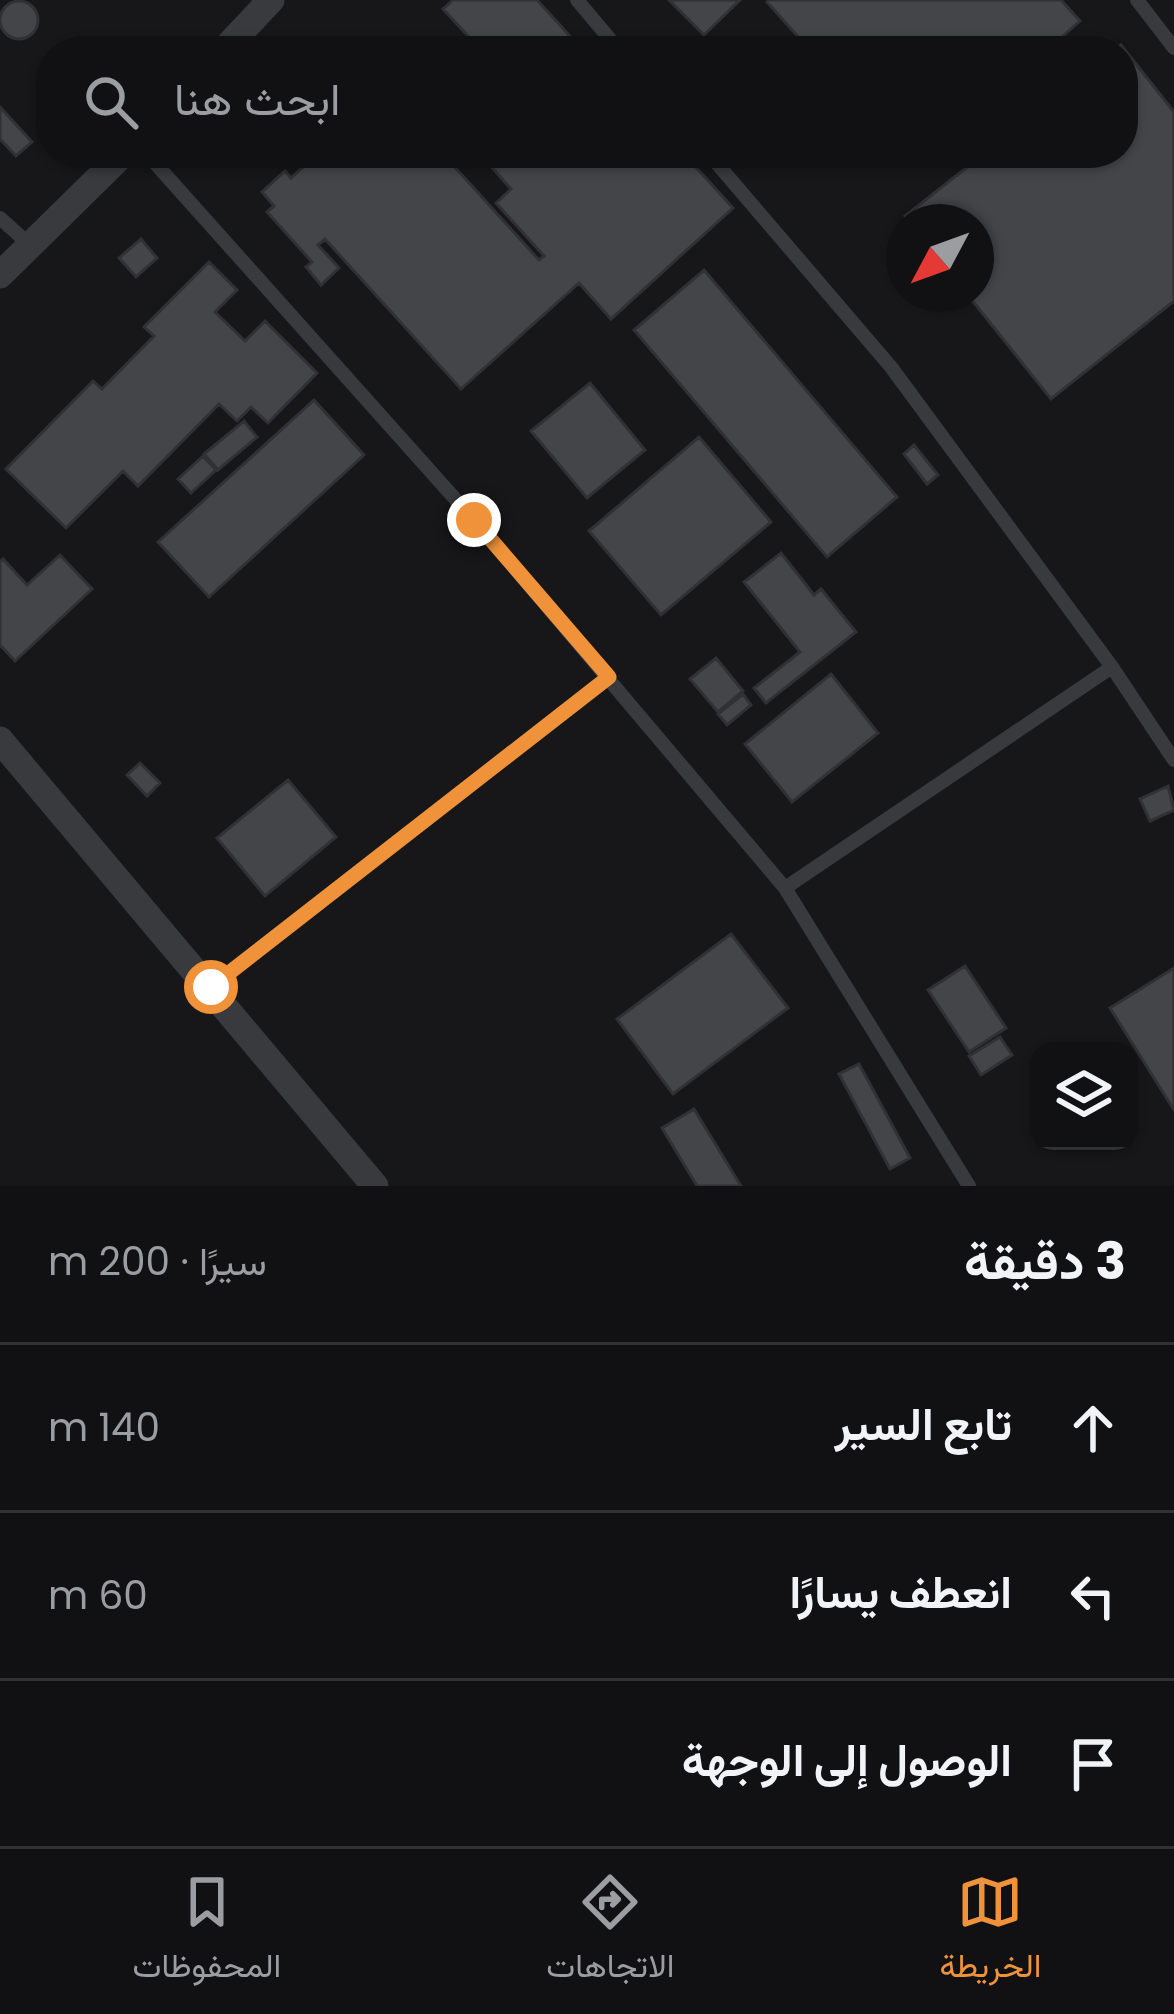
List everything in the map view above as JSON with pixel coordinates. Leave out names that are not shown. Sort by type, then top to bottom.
[{"type":"street","points":[[237,36],[271,0]]},
{"type":"street","points":[[0,275],[109,168]]},
{"type":"street","points":[[0,740],[376,1186]]},
{"type":"lane","points":[[577,0],[607,36]]},
{"type":"lane","points":[[1137,0],[1174,48]]},
{"type":"lane","points":[[159,168],[609,677],[785,888],[969,1186]]},
{"type":"lane","points":[[721,168],[891,367],[1112,667],[1174,760]]},
{"type":"lane","points":[[0,218],[31,246]]},
{"type":"lane","points":[[785,888],[1112,667]]},
{"type":"lane","points":[[211,987],[609,677]]},
{"type":"building","points":[[453,0],[537,0],[570,36],[468,36],[443,9]]},
{"type":"building","points":[[669,0],[740,0],[704,35]]},
{"type":"building","points":[[1061,0],[1080,21],[1063,36],[798,36],[767,2]]},
{"type":"building","points":[[19,1],[32,7],[38,20],[32,33],[19,39],[6,33],[0,20],[6,7]]},
{"type":"building","points":[[1138,66],[1174,112],[1174,301],[1051,399],[981,312],[994,312],[994,204],[920,204],[966,168],[1138,168]]},
{"type":"building","points":[[0,107],[32,142],[16,156],[0,139]]},
{"type":"building","points":[[302,168],[456,168],[539,260],[544,256],[496,203],[511,189],[492,168],[697,168],[733,208],[611,319],[579,283],[461,389],[325,239],[318,245],[339,268],[321,285],[306,267],[312,262],[267,212],[274,206],[262,192],[285,171],[291,178]]},
{"type":"building","points":[[141,239],[157,258],[136,277],[119,258]]},
{"type":"building","points":[[209,262],[237,290],[215,312],[245,341],[265,321],[317,373],[268,423],[251,407],[237,421],[219,404],[138,486],[123,471],[66,528],[6,469],[93,381],[102,389],[154,336],[144,327]]},
{"type":"building","points":[[704,270],[897,497],[827,557],[634,330]]},
{"type":"building","points":[[590,383],[645,450],[587,498],[531,431]]},
{"type":"building","points":[[314,400],[364,455],[209,597],[158,542]]},
{"type":"building","points":[[244,421],[257,437],[218,470],[204,454]]},
{"type":"building","points":[[699,437],[771,522],[661,615],[589,531]]},
{"type":"building","points":[[914,445],[938,475],[927,484],[904,454]]},
{"type":"building","points":[[203,456],[216,470],[191,493],[178,479]]},
{"type":"building","points":[[781,553],[814,595],[821,589],[856,632],[766,703],[754,688],[800,652],[744,582]]},
{"type":"building","points":[[60,555],[92,589],[15,661],[0,645],[0,562],[3,559],[27,585]]},
{"type":"building","points":[[716,658],[743,691],[718,712],[690,679]]},
{"type":"building","points":[[831,674],[878,733],[792,802],[745,744]]},
{"type":"building","points":[[743,694],[751,705],[727,725],[718,714]]},
{"type":"building","points":[[140,763],[160,783],[147,796],[127,775]]},
{"type":"building","points":[[288,780],[336,837],[265,896],[217,838]]},
{"type":"building","points":[[1168,786],[1174,810],[1150,821],[1140,799]]},
{"type":"building","points":[[731,934],[788,1008],[673,1094],[617,1019]]},
{"type":"building","points":[[965,966],[1006,1028],[969,1052],[928,990]]},
{"type":"building","points":[[1174,968],[1174,1110],[1138,1053],[1138,1042],[1131,1042],[1110,1008]]},
{"type":"building","points":[[1000,1037],[1012,1055],[981,1075],[969,1056]]},
{"type":"building","points":[[859,1064],[910,1158],[890,1169],[839,1074]]},
{"type":"building","points":[[694,1109],[741,1186],[697,1186],[662,1128]]},
{"type":"route","points":[[211,987],[609,677],[474,520]]}]
